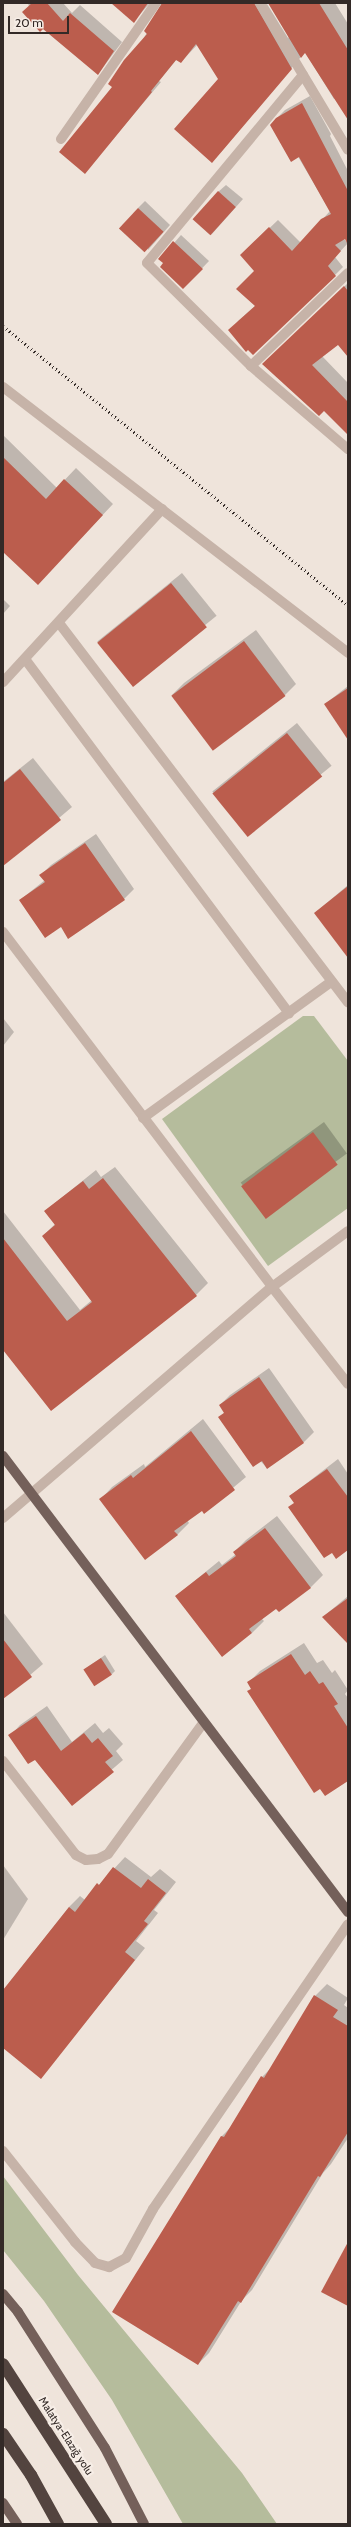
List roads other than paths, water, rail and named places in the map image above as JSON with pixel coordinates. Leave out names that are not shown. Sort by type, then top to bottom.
[{"type":"highway","name":"Malatya-Elazığ yolu","points":[[3,2364],[106,2524]]},
{"type":"highway","points":[[3,2434],[31,2475],[58,2524]]},
{"type":"main road","points":[[3,1456],[348,1912]]},
{"type":"main road","points":[[3,2294],[18,2312],[105,2448],[144,2524]]},
{"type":"main road","points":[[3,2503],[17,2524]]},
{"type":"street","points":[[62,138],[156,3]]},
{"type":"street","points":[[260,3],[348,150]]},
{"type":"street","points":[[303,75],[147,263],[251,366],[348,449]]},
{"type":"street","points":[[251,366],[348,273]]},
{"type":"street","points":[[3,387],[348,653]]},
{"type":"street","points":[[3,682],[162,509]]},
{"type":"street","points":[[58,623],[348,1002]]},
{"type":"street","points":[[25,659],[289,1013]]},
{"type":"street","points":[[3,932],[272,1288],[348,1384]]},
{"type":"street","points":[[143,1118],[332,982]]},
{"type":"street","points":[[3,1518],[272,1288],[348,1231]]},
{"type":"street","points":[[3,1761],[76,1855],[86,1860],[98,1859],[108,1854],[204,1722]]},
{"type":"street","points":[[3,2151],[75,2242],[95,2263],[109,2267],[126,2258],[153,2209],[348,1924]]},
{"type":"railway","points":[[3,326],[348,605]]}]
